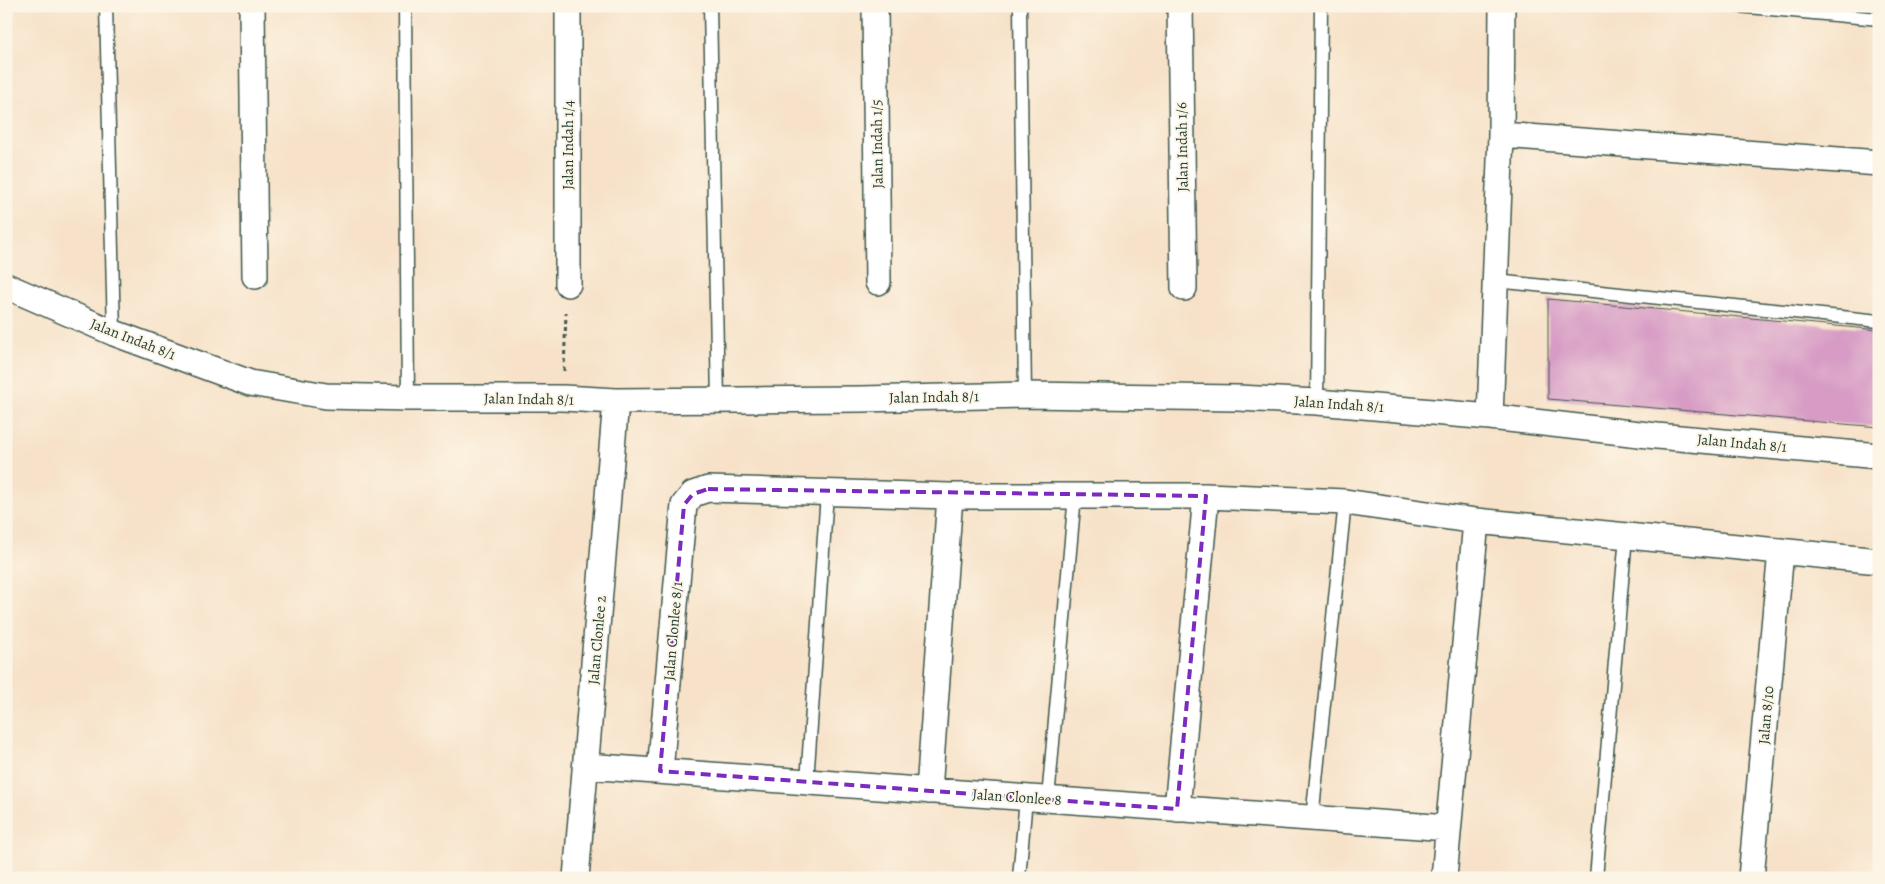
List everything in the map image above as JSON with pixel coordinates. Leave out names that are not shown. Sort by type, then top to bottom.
[{"type":"street","points":[[252,6],[255,276]]},
{"type":"street","name":"Jalan Indah 1/4","points":[[568,6],[568,284]]},
{"type":"street","name":"Jalan Indah 1/5","points":[[875,6],[878,282]]},
{"type":"street","name":"Jalan Indah 1/6","points":[[1180,6],[1184,288]]},
{"type":"street","points":[[1490,417],[1501,135],[1502,6]]},
{"type":"street","points":[[1501,135],[1879,163]]},
{"type":"street","name":"Jalan Indah 8/1","points":[[6,286],[114,333],[250,383],[326,396],[563,398],[616,402],[1025,395],[1228,398],[1317,402],[1490,417],[1658,436],[1879,456]]},
{"type":"street","name":"Jalan Clonlee 2","points":[[576,878],[616,402]]},
{"type":"street","name":"Jalan Clonlee 8/1","points":[[660,771],[684,504],[693,494],[708,489],[827,493]]},
{"type":"street","points":[[827,493],[950,496],[1206,496],[1345,502],[1476,520],[1879,561]]},
{"type":"street","points":[[929,791],[950,496]]},
{"type":"street","points":[[1176,809],[1206,496]]},
{"type":"street","points":[[1444,878],[1476,520]]},
{"type":"street","name":"Jalan 8/10","points":[[1751,878],[1781,552]]},
{"type":"street","name":"Jalan Clonlee 8","points":[[586,766],[1448,828]]},
{"type":"lane","points":[[106,6],[114,333]]},
{"type":"lane","points":[[405,6],[408,398]]},
{"type":"lane","points":[[710,6],[718,400]]},
{"type":"lane","points":[[1020,6],[1025,395]]},
{"type":"lane","points":[[1317,402],[1321,6]]},
{"type":"lane","points":[[1737,6],[1879,19]]},
{"type":"lane","points":[[1496,281],[1879,322]]},
{"type":"lane","points":[[807,782],[827,493]]},
{"type":"lane","points":[[1019,878],[1037,799],[1075,495]]},
{"type":"lane","points":[[1312,819],[1345,502]]},
{"type":"lane","points":[[1596,878],[1626,536]]},
{"type":"path","points":[[563,398],[568,284]]},
{"type":"highlighted area","points":[[708,489],[1206,496],[1177,809],[660,771],[684,505],[693,494]]},
{"type":"building","points":[[1548,299],[1879,330],[1879,427],[1548,399]]}]
